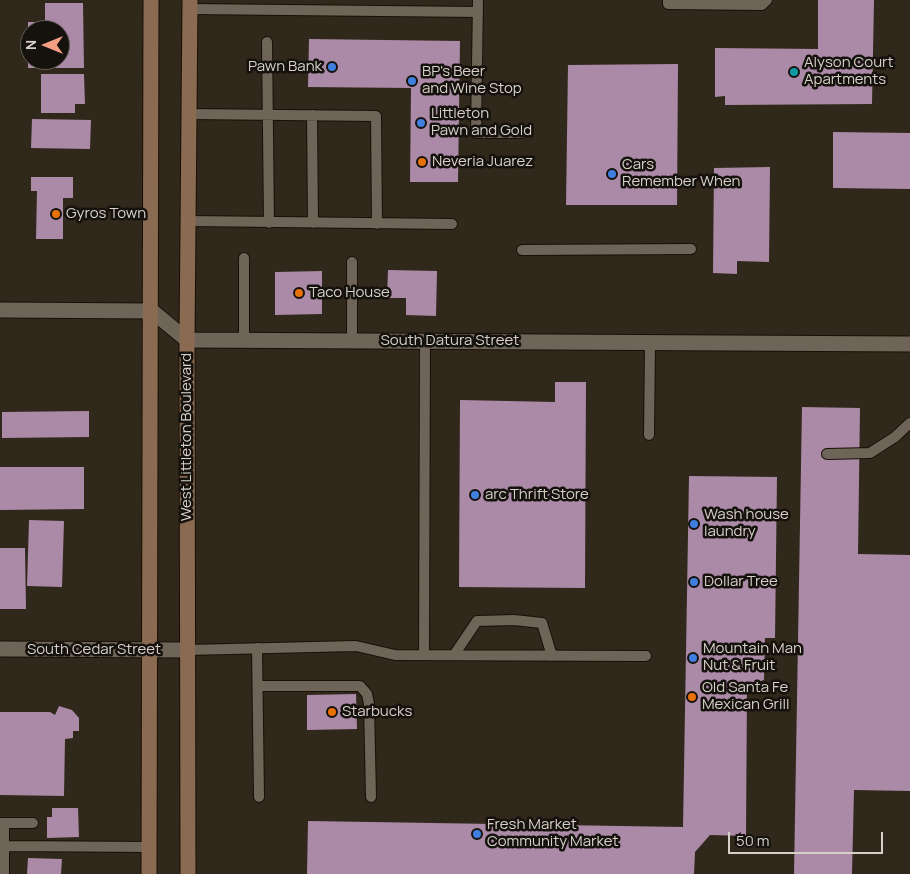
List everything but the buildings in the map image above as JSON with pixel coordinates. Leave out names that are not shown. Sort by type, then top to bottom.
[{"type":"main road","points":[[149,874],[152,311],[151,0]]},
{"type":"main road","name":"West Littleton Boulevard","points":[[188,874],[187,340],[190,4]]},
{"type":"street","points":[[0,310],[152,311],[187,340]]},
{"type":"street","name":"South Datura Street","points":[[187,340],[910,344]]},
{"type":"street","name":"South Cedar Street","points":[[0,649],[187,650]]},
{"type":"lane","points":[[478,0],[476,133],[522,133]]},
{"type":"lane","points":[[668,0],[668,4],[762,6],[767,0]]},
{"type":"lane","points":[[190,4],[478,12]]},
{"type":"lane","points":[[267,42],[269,222]]},
{"type":"lane","points":[[190,114],[376,116],[377,224]]},
{"type":"lane","points":[[312,115],[313,223]]},
{"type":"lane","points":[[189,222],[452,224]]},
{"type":"lane","points":[[522,250],[691,249]]},
{"type":"lane","points":[[244,258],[244,340]]},
{"type":"lane","points":[[352,262],[352,341]]},
{"type":"lane","points":[[424,655],[425,341]]},
{"type":"lane","points":[[649,434],[650,342]]},
{"type":"lane","points":[[827,454],[870,453],[895,437],[910,423]]},
{"type":"lane","points":[[454,655],[477,621],[514,620],[542,623],[552,656]]},
{"type":"lane","points":[[187,650],[356,646],[395,655],[646,656]]},
{"type":"lane","points":[[257,648],[259,797]]},
{"type":"lane","points":[[258,686],[360,686],[367,694],[370,704],[370,797]]},
{"type":"lane","points":[[4,874],[2,823],[33,823]]},
{"type":"lane","points":[[4,846],[149,847]]},
{"type":"place","name":"Pawn Bank","points":[[332,67]]},
{"type":"place","name":"Alyson Court Apartments","points":[[794,72]]},
{"type":"place","name":"BP's Beer and Wine Stop","points":[[412,81]]},
{"type":"place","name":"Littleton Pawn and Gold","points":[[421,123]]},
{"type":"place","name":"Neveria Juarez","points":[[422,162]]},
{"type":"place","name":"Cars Remember When","points":[[612,174]]},
{"type":"place","name":"Gyros Town","points":[[56,214]]},
{"type":"place","name":"Taco House","points":[[299,293]]},
{"type":"place","name":"arc Thrift Store","points":[[475,495]]},
{"type":"place","name":"Wash house laundry","points":[[694,524]]},
{"type":"place","name":"Dollar Tree","points":[[694,582]]},
{"type":"place","name":"Mountain Man Nut & Fruit","points":[[693,658]]},
{"type":"place","name":"Old Santa Fe Mexican Grill","points":[[692,697]]},
{"type":"place","name":"Starbucks","points":[[332,712]]},
{"type":"place","name":"Fresh Market Community Market","points":[[477,834]]}]
